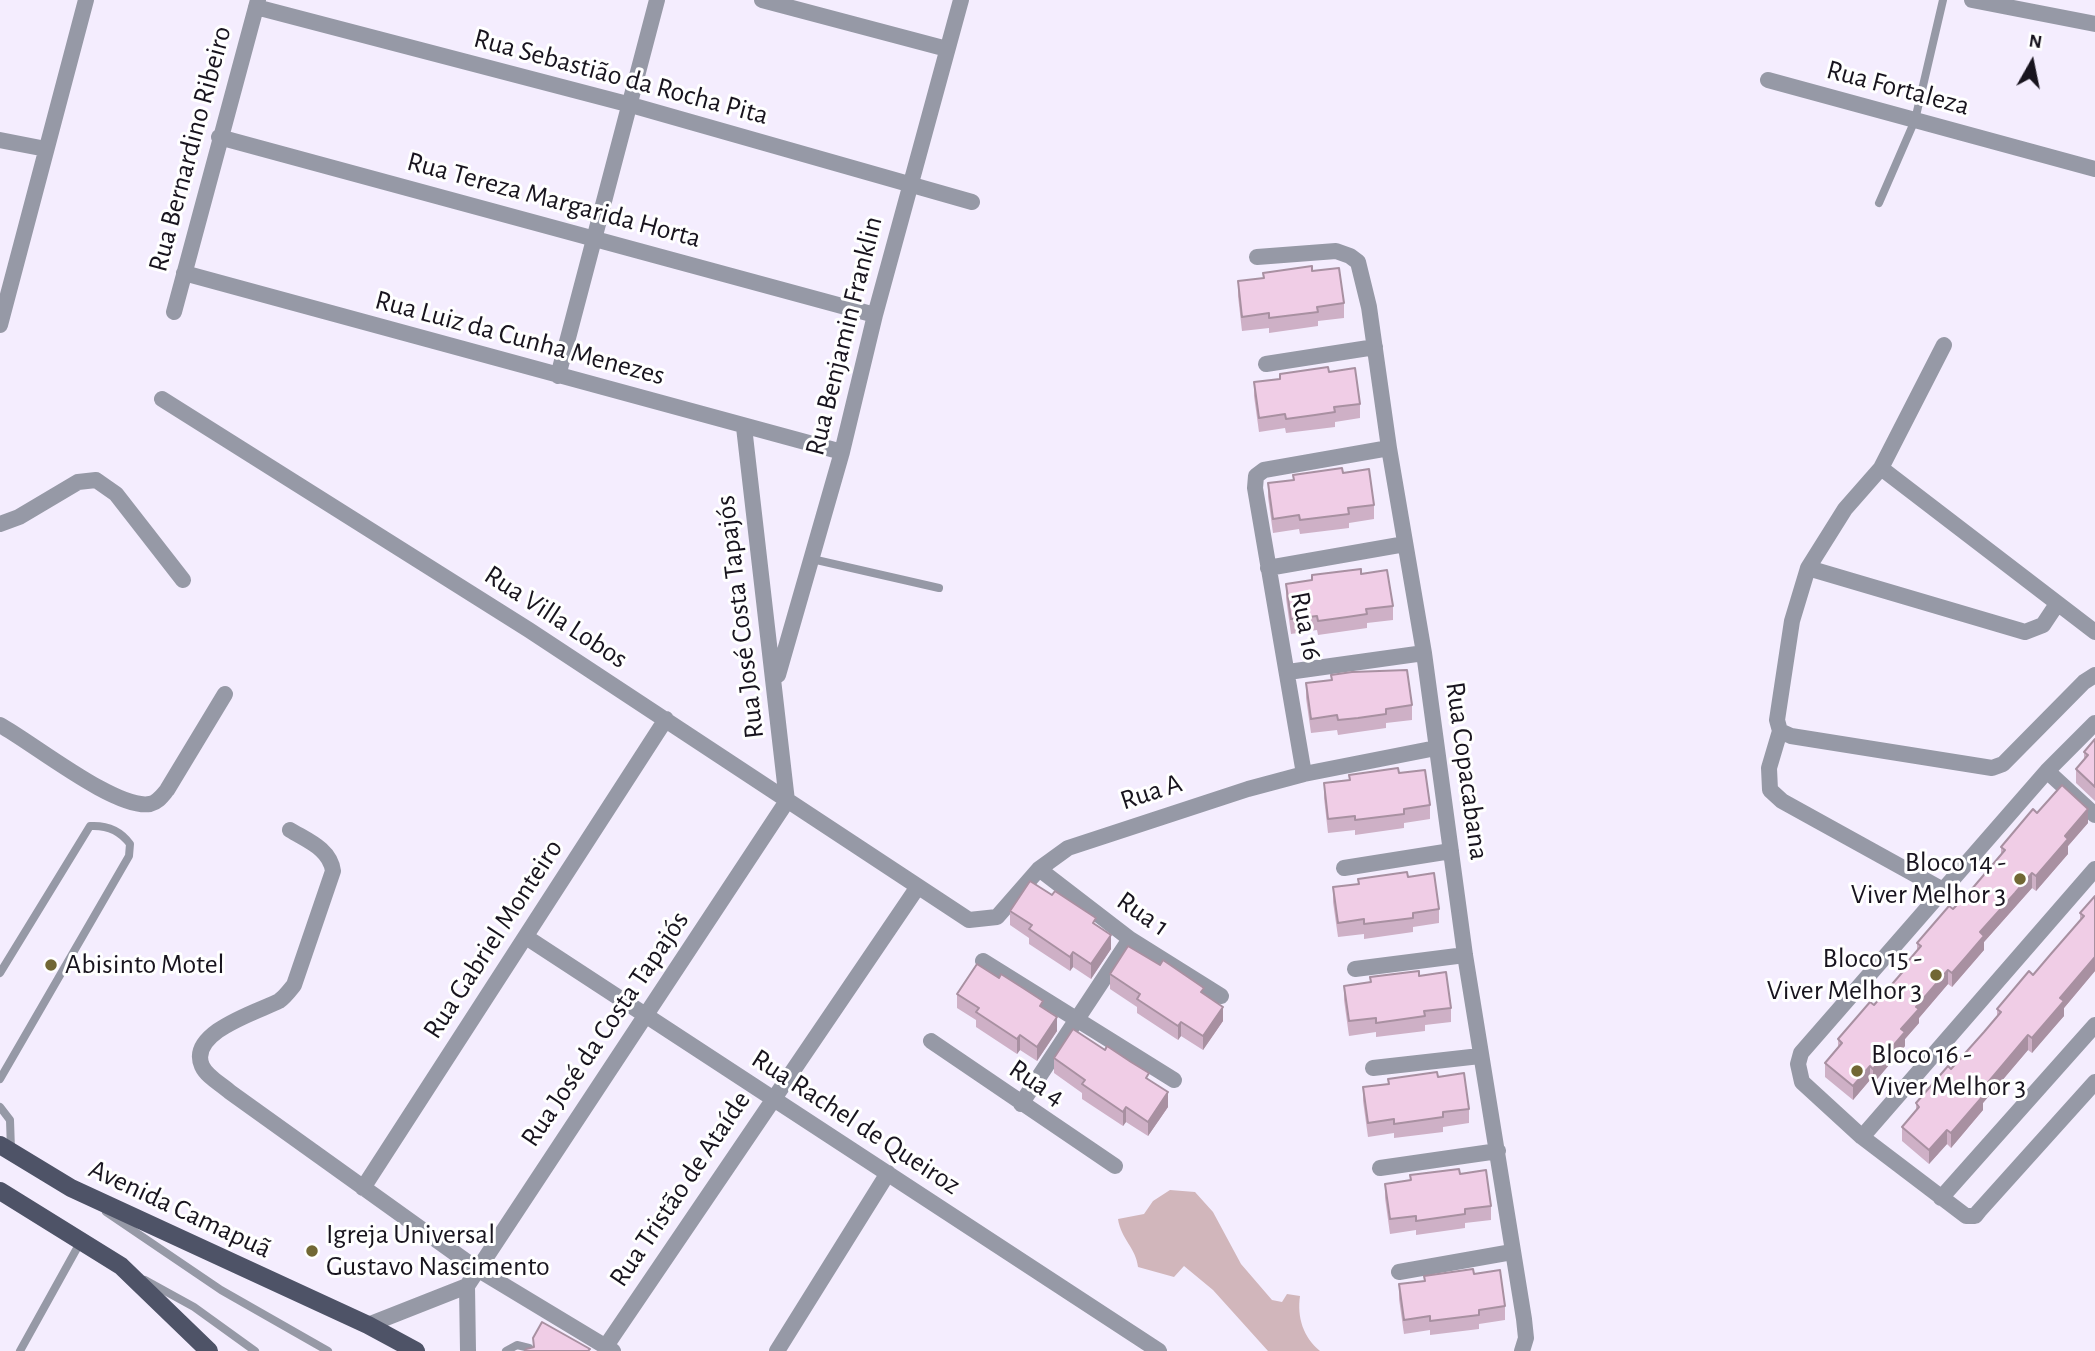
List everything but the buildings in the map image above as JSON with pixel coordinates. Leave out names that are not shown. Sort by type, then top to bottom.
[{"type":"main road","name":"Avenida Camapuã","points":[[5,1149],[71,1188],[368,1325],[416,1351]]},
{"type":"main road","points":[[0,1191],[121,1266],[209,1351]]},
{"type":"street","points":[[0,325],[86,0]]},
{"type":"street","points":[[558,376],[657,0]]},
{"type":"street","points":[[762,0],[947,49]]},
{"type":"street","name":"Rua Benjamin Franklin","points":[[776,684],[842,452],[875,315],[961,0]]},
{"type":"street","points":[[1972,0],[2095,24]]},
{"type":"street","name":"Rua Sebastião da Rocha Pita","points":[[257,3],[972,202]]},
{"type":"street","name":"Rua Bernardino Ribeiro","points":[[174,312],[257,3]]},
{"type":"street","name":"Rua Fortaleza","points":[[1768,80],[2095,169]]},
{"type":"street","name":"Rua Tereza Margarida Horta","points":[[219,137],[875,315]]},
{"type":"street","points":[[0,140],[46,149]]},
{"type":"street","name":"Rua Copacabana","points":[[1256,257],[1328,252],[1343,253],[1358,262],[1375,347],[1389,448],[1424,653],[1480,1056],[1524,1319],[1526,1338],[1522,1351]]},
{"type":"street","name":"Rua Luiz da Cunha Menezes","points":[[184,273],[842,452]]},
{"type":"street","points":[[1943,890],[1782,801],[1770,790],[1769,768],[1780,730],[1777,720],[1792,621],[1808,568],[1845,509],[1881,468],[1944,345]]},
{"type":"street","points":[[1266,364],[1375,347]]},
{"type":"street","name":"Rua Villa Lobos","points":[[162,399],[666,719],[917,888]]},
{"type":"street","name":"Rua José Costa Tapajós","points":[[744,427],[776,684],[787,801]]},
{"type":"street","name":"Rua 16","points":[[1304,774],[1255,488],[1256,476],[1264,470],[1389,448]]},
{"type":"street","points":[[1881,468],[2095,632]]},
{"type":"street","points":[[0,524],[19,517],[78,482],[96,480],[106,484],[116,494],[183,580]]},
{"type":"street","points":[[1268,568],[1405,544]]},
{"type":"street","points":[[1808,568],[2025,632],[2043,625],[2057,604]]},
{"type":"street","points":[[1288,672],[1424,653]]},
{"type":"street","points":[[1780,730],[1791,736],[1992,768],[2003,764],[2095,675]]},
{"type":"street","points":[[0,725],[109,794],[148,804],[157,802],[167,790],[225,694]]},
{"type":"street","name":"Rua Gabriel Monteiro","points":[[363,1188],[666,719]]},
{"type":"street","points":[[2095,723],[2048,771],[1801,1053],[1798,1064],[1802,1082],[1862,1137],[1966,1216],[1975,1216],[2095,1082]]},
{"type":"street","name":"Rua A","points":[[917,888],[969,920],[983,921],[997,917],[1039,869],[1068,848],[1108,833],[1304,774],[1436,748]]},
{"type":"street","points":[[2048,771],[2095,815]]},
{"type":"street","name":"Rua José da Costa Tapajós","points":[[467,1286],[787,801]]},
{"type":"street","points":[[290,831],[324,851],[332,862],[333,871],[294,985],[281,1000],[242,1015],[204,1044],[200,1060],[207,1073],[477,1269],[609,1349]]},
{"type":"street","points":[[1344,868],[1451,851]]},
{"type":"street","name":"Rua 1","points":[[1039,869],[1130,939],[1221,996]]},
{"type":"street","points":[[1862,1137],[2095,869]]},
{"type":"street","name":"Rua Tristão de Ataíde","points":[[609,1349],[772,1100],[917,888]]},
{"type":"street","name":"Rua Rachel de Queiroz","points":[[526,937],[646,1018],[1159,1351]]},
{"type":"street","points":[[1021,1104],[1130,939]]},
{"type":"street","points":[[1355,969],[1465,956]]},
{"type":"street","points":[[983,961],[1174,1080]]},
{"type":"street","points":[[1941,1198],[2095,1025]]},
{"type":"street","name":"Rua 4","points":[[931,1041],[1115,1166]]},
{"type":"street","points":[[1373,1068],[1480,1056]]},
{"type":"street","points":[[1380,1168],[1498,1151]]},
{"type":"street","points":[[777,1351],[888,1173]]},
{"type":"street","points":[[1399,1272],[1512,1252]]},
{"type":"street","points":[[368,1325],[467,1286],[468,1351]]},
{"type":"lane","points":[[1879,203],[1916,120],[1943,0]]},
{"type":"lane","points":[[812,559],[939,588]]},
{"type":"lane","points":[[0,973],[90,826],[109,827],[124,835],[130,844],[129,856],[0,1079]]},
{"type":"lane","points":[[0,1108],[10,1120],[5,1149]]},
{"type":"lane","points":[[71,1188],[221,1290],[328,1351]]},
{"type":"lane","points":[[20,1351],[80,1241]]},
{"type":"lane","points":[[121,1266],[194,1307],[255,1351]]},
{"type":"lane","points":[[506,1351],[517,1345],[530,1348]]},
{"type":"shaded area","points":[[1170,1190],[1195,1192],[1213,1212],[1241,1264],[1272,1300],[1282,1302],[1287,1294],[1300,1296],[1302,1326],[1320,1351],[1268,1351],[1213,1290],[1184,1266],[1174,1277],[1138,1267],[1118,1219],[1144,1214],[1153,1201]]},
{"type":"place","name":"Bloco 14 - Viver Melhor 3","points":[[2020,879]]},
{"type":"place","name":"Abisinto Motel","points":[[51,965]]},
{"type":"place","name":"Bloco 15 - Viver Melhor 3","points":[[1936,975]]},
{"type":"place","name":"Bloco 16 - Viver Melhor 3","points":[[1857,1071]]},
{"type":"place","name":"Igreja Universal Gustavo Nascimento","points":[[312,1251]]}]
